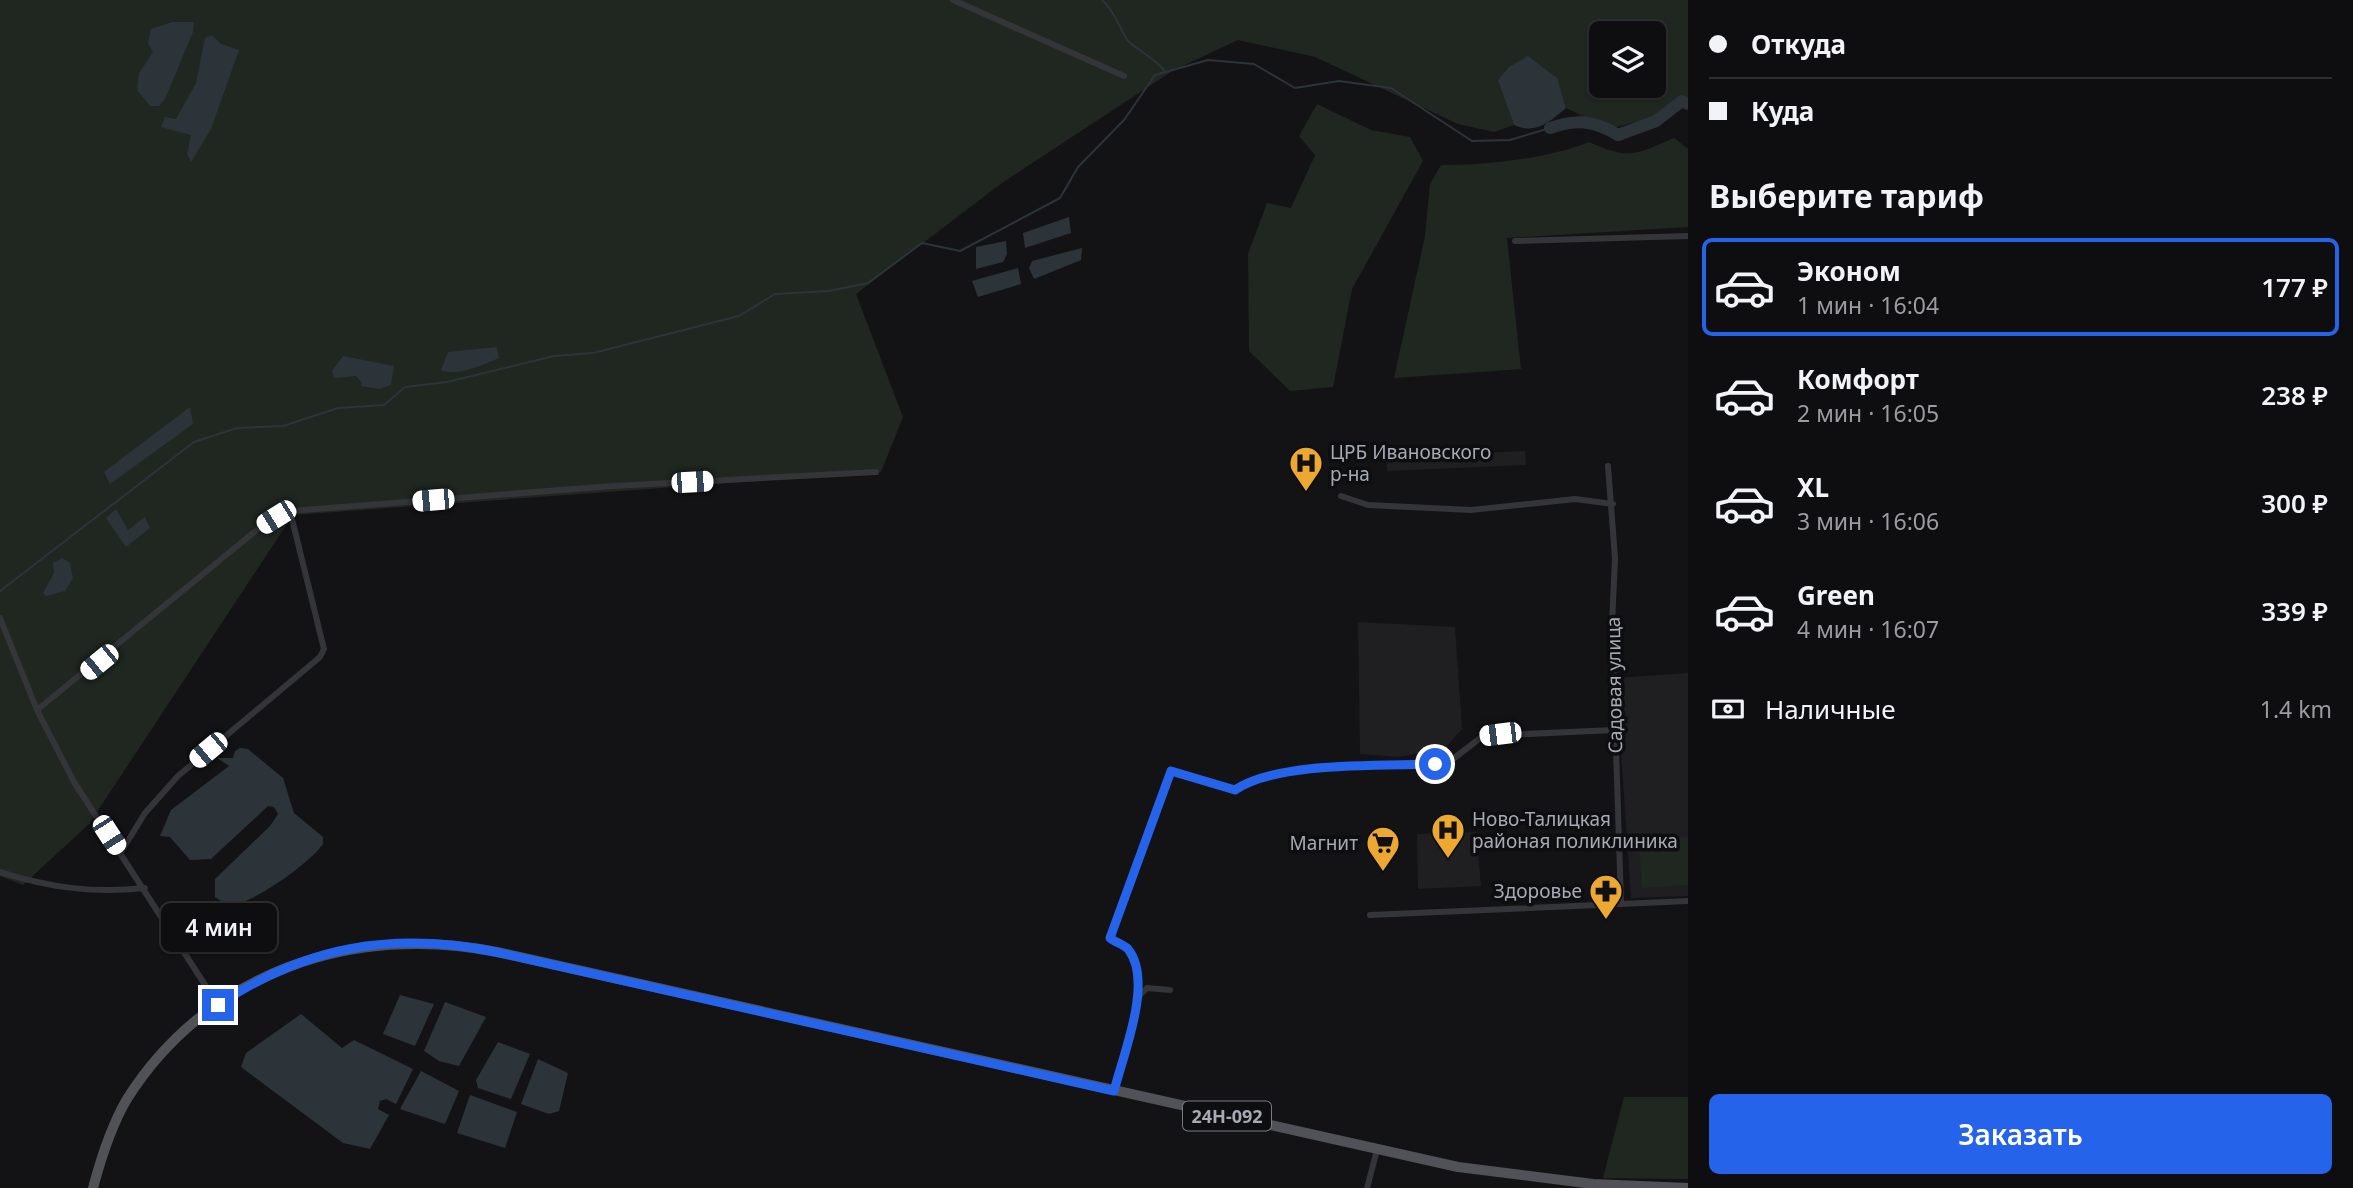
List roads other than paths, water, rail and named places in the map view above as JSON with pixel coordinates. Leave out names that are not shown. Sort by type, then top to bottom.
[{"type":"main road","name":"24Н-092","points":[[93,1188],[116,1121],[127,1099],[179,1037],[218,1005],[269,975],[327,953],[381,943],[431,942],[496,952],[1458,1167],[1548,1180],[1688,1188]]},
{"type":"street","points":[[953,0],[1124,76]]},
{"type":"street","points":[[1515,242],[1688,236]]},
{"type":"street","name":"Садовая улица","points":[[1608,466],[1613,504],[1615,730],[1621,903]]},
{"type":"street","points":[[37,710],[263,525],[290,511],[613,486],[876,472]]},
{"type":"street","points":[[1341,496],[1367,505],[1471,510],[1575,499],[1613,504]]},
{"type":"street","points":[[121,852],[145,813],[178,775],[320,657],[324,649],[290,511]]},
{"type":"street","points":[[0,618],[37,710],[74,782],[145,888],[218,1005]]},
{"type":"street","points":[[1114,1091],[1140,995],[1135,966],[1127,948],[1110,938],[1171,771],[1235,790],[1245,783],[1286,772],[1435,764],[1453,759],[1483,736],[1615,730]]},
{"type":"street","points":[[0,872],[42,885],[95,892],[145,888]]},
{"type":"street","points":[[1370,915],[1688,901]]},
{"type":"street","points":[[1140,995],[1146,988],[1170,990]]},
{"type":"street","points":[[1367,1188],[1377,1150]]},
{"type":"waterway","points":[[1102,0],[1112,11],[1129,42],[1164,70]]},
{"type":"waterway","points":[[0,591],[194,442],[237,428],[283,426],[338,408],[384,405],[405,387],[447,382],[554,356],[593,353],[739,316],[775,294],[829,291],[868,283],[922,243],[960,251],[1060,198],[1078,167],[1124,120],[1155,75],[1208,60],[1254,64],[1295,88],[1339,81],[1391,88],[1472,141],[1510,140],[1550,128]]},
{"type":"waterway","points":[[1550,128],[1585,122],[1601,126],[1618,135],[1656,121],[1682,101],[1688,104]]},
{"type":"place","name":"ЦРБ Ивановского р-на","points":[[1306,493]]},
{"type":"place","name":"Ново-Талицкая районая поликлиника","points":[[1448,860]]},
{"type":"place","name":"Магнит","points":[[1383,873]]},
{"type":"place","name":"Здоровье","points":[[1606,921]]}]
